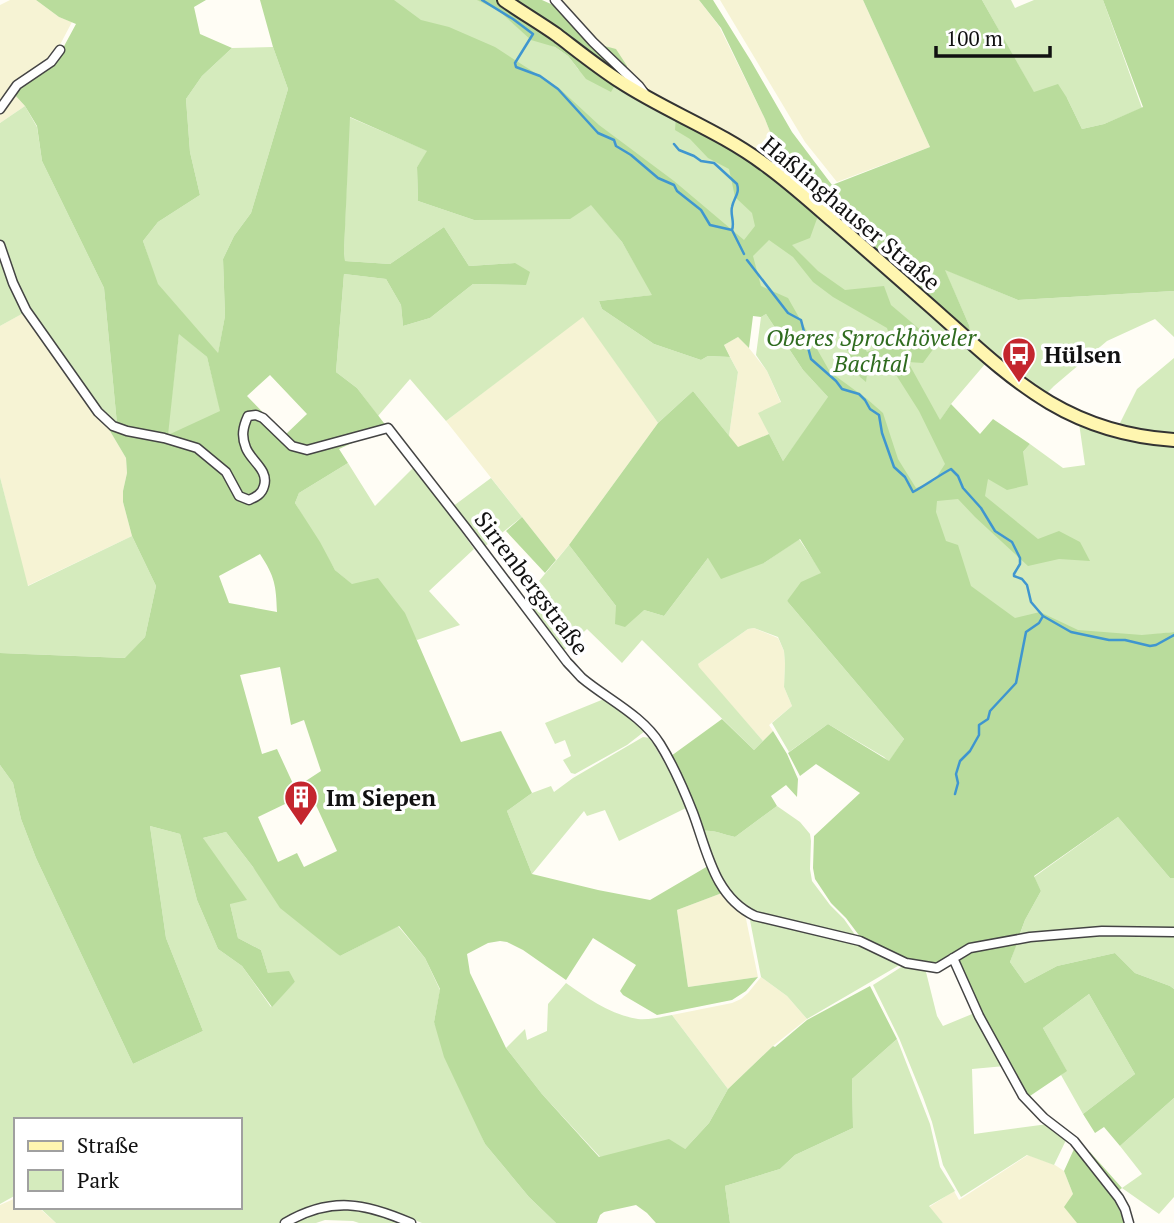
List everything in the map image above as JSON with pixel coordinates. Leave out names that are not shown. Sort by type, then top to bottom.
[{"type":"main road","name":"Haßlinghauser Straße","points":[[504,0],[620,82],[732,143],[764,164],[840,227],[990,360],[1042,400],[1104,428],[1174,440]]},
{"type":"street","points":[[555,0],[649,99]]},
{"type":"street","points":[[0,109],[17,85],[51,62],[60,50]]},
{"type":"street","name":"Sirrenbergstraße","points":[[0,245],[26,310],[99,412],[113,426],[197,448],[226,472],[239,496],[249,500],[256,497],[264,490],[266,479],[247,450],[243,434],[248,416],[263,418],[292,446],[307,450],[388,428],[567,662],[581,677],[649,729],[660,744],[692,810],[719,883],[740,907],[755,916],[860,941],[906,963],[937,968],[970,948],[1030,937],[1102,931],[1174,932]]},
{"type":"street","points":[[953,958],[979,1016],[1023,1096],[1036,1112],[1074,1141],[1119,1198],[1129,1223]]},
{"type":"street","points":[[285,1223],[314,1209],[349,1204],[376,1209],[411,1223]]},
{"type":"shaded area","points":[[10,0],[36,0],[59,17],[72,22],[53,58],[12,92],[25,106],[0,123],[0,5]]},
{"type":"shaded area","points":[[558,0],[699,0],[719,26],[765,119],[785,176],[620,78],[616,50],[594,42]]},
{"type":"shaded area","points":[[720,0],[863,0],[930,147],[837,182],[805,142]]},
{"type":"shaded area","points":[[25,312],[102,423],[107,426],[126,458],[123,502],[132,536],[27,586],[0,477],[0,326]]},
{"type":"shaded area","points":[[583,316],[658,423],[556,560],[446,421]]},
{"type":"shaded area","points":[[738,337],[767,371],[781,403],[759,413],[769,434],[738,448],[729,436],[738,372],[724,345]]},
{"type":"shaded area","points":[[754,628],[778,638],[784,651],[784,687],[792,706],[769,725],[773,731],[763,741],[698,667],[698,664],[748,629]]},
{"type":"shaded area","points":[[722,893],[745,914],[758,977],[688,987],[677,910]]},
{"type":"shaded area","points":[[761,977],[787,996],[807,1019],[773,1046],[728,1089],[672,1015],[732,1003],[748,993]]},
{"type":"shaded area","points":[[1028,1155],[1064,1171],[1073,1194],[1077,1223],[943,1223],[929,1207],[954,1191],[959,1200]]},
{"type":"shaded area","points":[[14,1199],[14,1209],[40,1209],[56,1223],[0,1223],[0,1205]]},
{"type":"green space","points":[[36,0],[206,0],[194,7],[200,34],[232,48],[202,76],[186,99],[190,152],[200,195],[158,222],[143,241],[158,284],[218,353],[225,316],[223,259],[234,236],[251,213],[288,89],[260,0],[394,0],[421,20],[449,27],[495,47],[560,89],[599,125],[674,181],[744,240],[755,226],[752,213],[735,197],[729,169],[708,158],[690,139],[675,130],[676,116],[740,152],[819,213],[810,238],[792,245],[818,271],[845,290],[884,286],[891,305],[937,344],[923,363],[908,362],[940,420],[951,404],[980,434],[993,419],[1030,444],[1023,452],[1028,485],[1007,490],[988,479],[985,496],[1038,539],[1059,531],[1080,542],[1090,561],[1059,559],[1028,566],[958,499],[937,501],[936,512],[946,541],[958,545],[971,586],[1015,618],[1040,612],[1078,630],[1142,635],[1174,632],[1174,878],[1170,878],[1118,817],[1034,876],[1041,891],[1018,939],[969,946],[935,967],[908,962],[861,938],[831,903],[815,879],[813,868],[814,836],[860,793],[816,764],[800,776],[788,753],[828,724],[889,761],[904,739],[787,601],[801,582],[821,573],[800,539],[764,563],[721,579],[708,558],[664,616],[644,610],[625,627],[615,624],[616,606],[569,545],[658,423],[693,391],[738,447],[769,434],[783,461],[828,397],[803,370],[766,314],[761,317],[753,316],[749,348],[738,337],[724,345],[730,357],[708,356],[701,360],[654,344],[602,309],[599,301],[652,295],[622,242],[591,205],[570,219],[474,220],[418,201],[417,167],[427,151],[350,117],[345,261],[390,264],[444,227],[469,266],[515,263],[530,272],[526,285],[473,284],[430,318],[403,326],[401,305],[386,279],[344,274],[336,372],[357,388],[387,427],[339,449],[348,463],[299,493],[295,503],[335,570],[352,584],[378,578],[405,613],[461,742],[501,731],[532,793],[507,811],[532,874],[650,900],[708,866],[722,893],[677,910],[688,987],[758,977],[746,991],[732,1000],[657,1015],[620,991],[636,965],[593,938],[566,980],[507,942],[488,943],[467,954],[470,973],[506,1048],[542,1094],[599,1157],[669,1139],[685,1149],[709,1123],[728,1089],[773,1046],[807,1020],[870,986],[897,1039],[852,1079],[853,1128],[795,1155],[780,1169],[725,1186],[730,1223],[656,1223],[636,1205],[604,1212],[597,1223],[556,1223],[529,1197],[485,1144],[444,1057],[434,1022],[440,989],[425,958],[399,926],[340,956],[280,908],[226,832],[203,838],[247,900],[230,904],[238,938],[261,950],[268,973],[289,971],[295,982],[272,1007],[242,966],[218,949],[197,900],[180,834],[150,826],[166,938],[203,1031],[133,1064],[36,858],[21,819],[13,783],[0,765],[0,653],[125,658],[145,637],[156,586],[132,536],[123,502],[126,458],[107,426],[127,435],[128,429],[117,424],[104,288],[42,161],[37,126],[14,94],[18,87],[56,61],[76,24],[59,17]],"holes":[[[769,240],[793,257],[813,282],[833,297],[887,328],[892,343],[867,352],[856,333],[842,339],[860,377],[866,382],[868,367],[891,367],[919,411],[945,464],[934,481],[916,488],[898,459],[883,413],[830,372],[788,298],[761,286],[753,256]],[[179,334],[207,357],[220,411],[168,435]],[[270,375],[307,414],[285,435],[247,396]],[[260,554],[274,582],[277,612],[229,603],[219,576]],[[280,667],[291,725],[304,720],[321,771],[295,788],[277,749],[262,754],[240,675]],[[310,792],[337,851],[304,867],[297,853],[278,862],[258,817]]]},
{"type":"green space","name":"Oberes Sprockhöveler Bachtal","points":[[368,0],[478,0],[499,11],[525,34],[555,47],[568,56],[578,69],[611,91],[617,83],[676,116],[819,213],[969,325],[944,269],[1018,300],[1174,291],[1174,337],[1155,319],[1107,341],[1044,396],[991,357],[941,419],[985,492],[987,479],[1030,444],[1063,468],[1085,465],[1079,423],[1120,438],[1174,444],[1174,632],[1012,652],[777,317]]},
{"type":"green space","points":[[477,0],[542,0],[562,9],[593,43],[616,49],[627,66],[611,92],[586,79],[568,56],[555,47],[531,40],[499,11]]},
{"type":"green space","points":[[699,0],[713,0],[792,132],[832,185],[930,147],[863,0],[982,0],[1034,92],[1058,84],[1082,129],[1104,124],[1143,107],[1103,0],[1174,0],[1174,291],[1018,300],[945,270],[969,325],[971,339],[785,177],[784,167],[765,119],[721,28]]},
{"type":"green space","points":[[982,0],[1011,0],[1015,8],[1034,0],[1103,0],[1142,108],[1104,124],[1082,129],[1067,98],[1034,93]]},
{"type":"green space","points":[[273,47],[288,89],[251,213],[234,236],[223,259],[225,316],[218,354],[157,284],[143,241],[158,222],[200,195],[190,152],[186,99],[202,76],[232,48]]},
{"type":"green space","points":[[25,106],[37,127],[42,161],[104,288],[117,424],[99,410],[85,386],[29,310],[0,326],[0,123]]},
{"type":"green space","points":[[349,117],[428,151],[417,167],[418,201],[474,220],[591,204],[622,242],[653,295],[599,301],[602,309],[654,344],[701,360],[708,356],[730,357],[738,372],[729,436],[693,391],[658,423],[583,317],[446,421],[410,379],[378,416],[357,388],[336,372],[344,274],[386,279],[401,305],[403,326],[430,318],[473,284],[526,285],[514,263],[469,266],[444,227],[390,264],[345,261]]},
{"type":"green space","points":[[766,314],[803,370],[829,398],[783,461],[758,413],[781,402],[767,371],[756,355],[761,317]]},
{"type":"green space","points":[[179,333],[207,357],[221,412],[167,436]]},
{"type":"green space","points":[[1174,358],[1174,434],[1118,427],[1137,389]]},
{"type":"green space","points":[[348,463],[375,506],[415,466],[474,549],[429,591],[460,625],[417,640],[335,570],[295,503],[299,493]]},
{"type":"green space","points":[[0,477],[28,586],[132,536],[156,586],[145,637],[126,658],[0,653]]},
{"type":"green space","points":[[491,478],[522,517],[484,547],[452,507]]},
{"type":"green space","points":[[522,517],[556,560],[545,573],[506,531]]},
{"type":"green space","points":[[799,539],[822,573],[787,601],[904,739],[889,762],[828,724],[789,752],[772,723],[792,706],[784,687],[784,651],[778,637],[754,628],[748,629],[698,664],[763,741],[754,750],[642,640],[622,663],[587,629],[562,652],[531,611],[550,594],[539,581],[569,545],[616,606],[664,616],[708,558],[764,563]]},
{"type":"green space","points":[[604,699],[645,731],[627,745],[575,774],[571,773],[563,760],[571,756],[565,740],[555,744],[545,723]]},
{"type":"green space","points":[[722,719],[754,750],[773,731],[798,779],[797,797],[786,785],[771,796],[777,806],[735,837],[704,831],[671,756]]},
{"type":"green space","points":[[643,737],[650,738],[671,774],[686,808],[619,841],[605,810],[587,816],[584,811],[532,874],[507,811],[532,793],[551,786],[554,792]]},
{"type":"green space","points":[[0,765],[13,783],[21,819],[36,858],[133,1064],[203,1031],[166,938],[150,826],[180,834],[197,900],[218,949],[242,966],[271,1007],[295,982],[268,973],[261,950],[238,938],[230,904],[203,838],[226,832],[253,867],[340,956],[398,926],[425,958],[440,990],[434,1022],[485,1144],[529,1197],[556,1223],[422,1223],[354,1200],[323,1204],[283,1223],[56,1223],[41,1209],[242,1209],[242,1118],[14,1118],[14,1196],[0,1204]]},
{"type":"green space","points":[[777,806],[800,822],[810,834],[812,881],[858,939],[753,912],[727,887],[711,855],[704,831],[735,837]]},
{"type":"green space","points":[[1118,817],[1170,878],[1174,878],[1174,989],[1135,973],[1115,953],[1057,966],[1025,983],[1010,962],[1025,920],[1041,891],[1034,877]]},
{"type":"green space","points":[[749,915],[860,943],[903,963],[807,1019],[787,996],[761,977]]},
{"type":"green space","points":[[1018,941],[1010,962],[1025,983],[1057,966],[1115,953],[1135,973],[1174,989],[1174,1098],[1120,1146],[1104,1127],[1095,1133],[1083,1114],[1135,1074],[1089,994],[1043,1028],[1067,1071],[1027,1098],[1007,1058],[1001,1055],[954,958],[969,950]]},
{"type":"green space","points":[[906,964],[925,968],[937,1016],[943,1026],[977,1012],[1005,1066],[972,1069],[974,1134],[1048,1124],[1067,1138],[1054,1165],[1027,1155],[961,1197],[943,1165],[923,1097],[899,1038],[873,985]]},
{"type":"green space","points":[[566,983],[618,1014],[638,1019],[672,1015],[728,1089],[709,1123],[685,1149],[600,1157],[542,1094],[506,1048],[525,1029],[527,1040],[547,1031],[548,1004]]},
{"type":"green space","points":[[1089,994],[1135,1074],[1083,1114],[1061,1075],[1066,1070],[1043,1028]]},
{"type":"green space","points":[[897,1039],[930,1124],[940,1167],[955,1191],[929,1206],[943,1223],[730,1223],[725,1186],[780,1169],[795,1155],[853,1128],[852,1079]]},
{"type":"green space","points":[[1174,1098],[1174,1197],[1159,1214],[1122,1188],[1142,1174],[1120,1146]]},
{"type":"green space","points":[[1074,1149],[1085,1158],[1090,1152],[1122,1188],[1113,1195],[1125,1223],[1077,1223],[1064,1207],[1073,1194],[1064,1171]]},
{"type":"green space","points":[[355,1207],[406,1223],[325,1220],[316,1223],[291,1223],[320,1210]]},
{"type":"waterway","points":[[482,0],[533,34],[515,63],[516,67],[540,76],[558,89],[598,133],[614,140],[616,146],[658,178],[674,185],[677,191],[701,210],[710,225],[732,230],[744,254]]},
{"type":"waterway","points":[[674,144],[679,150],[701,161],[714,163],[737,184],[732,210],[732,230]]},
{"type":"waterway","points":[[747,260],[788,313],[801,320],[811,359],[842,389],[859,394],[870,409],[879,415],[882,433],[894,467],[905,477],[913,492],[951,469],[958,476],[963,488],[981,508],[995,531],[1012,542],[1020,558],[1014,576],[1027,585],[1031,602],[1043,616],[1071,632],[1150,646],[1174,635]]},
{"type":"waterway","points":[[955,794],[960,761],[970,751],[979,735],[979,725],[988,719],[990,711],[1016,683],[1026,632],[1039,623],[1043,616]]},
{"type":"place","name":"Hülsen","points":[[1019,384]]},
{"type":"place","name":"Im Siepen","points":[[301,827]]}]
